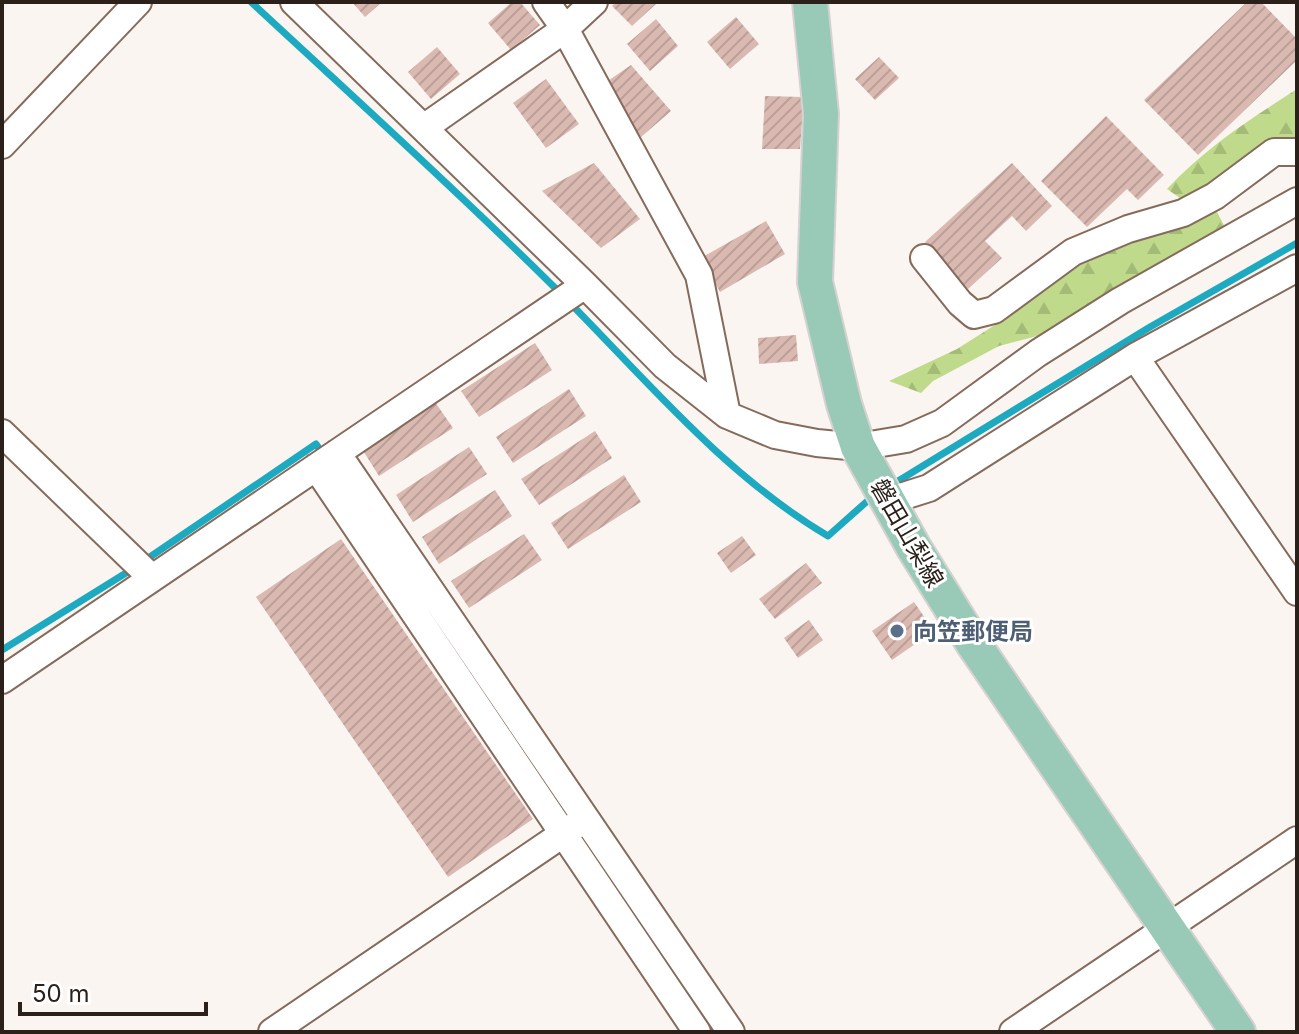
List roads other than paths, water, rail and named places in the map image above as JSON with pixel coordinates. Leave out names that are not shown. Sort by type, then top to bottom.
[{"type":"main road","name":"磐田山梨線","points":[[810,2],[821,114],[815,282],[844,404],[858,447],[973,643],[1238,1032]]},
{"type":"street","points":[[2,145],[138,2]]},
{"type":"street","points":[[294,2],[425,127],[665,366],[727,415],[775,435],[858,447],[906,439],[942,423],[1038,353],[1120,301],[1297,201]]},
{"type":"street","points":[[546,2],[565,29],[699,275],[727,415]]},
{"type":"street","points":[[425,127],[565,29],[594,2]]},
{"type":"street","points":[[924,258],[960,303],[974,315],[994,310],[1073,252],[1128,229],[1183,213],[1204,202],[1274,152],[1297,152]]},
{"type":"street","points":[[888,501],[929,488],[1135,357],[1297,268]]},
{"type":"street","points":[[2,680],[585,285]]},
{"type":"street","points":[[1135,357],[1297,592]]},
{"type":"street","points":[[2,433],[152,578]]},
{"type":"street","points":[[326,460],[586,818],[731,1032]]},
{"type":"street","points":[[326,460],[563,833],[697,1032]]},
{"type":"street","points":[[272,1032],[586,818]]},
{"type":"street","points":[[1013,1032],[1297,840]]},
{"type":"waterway","points":[[251,2],[474,209],[680,417],[750,481],[828,536],[873,496]]},
{"type":"waterway","points":[[890,486],[1150,327],[1297,243]]},
{"type":"waterway","points":[[144,561],[316,444],[325,457]]},
{"type":"waterway","points":[[2,650],[134,568]]},
{"type":"waterway","points":[[457,653],[572,822]]},
{"type":"waterway","points":[[579,832],[714,1032]]},
{"type":"place","name":"向笠郵便局","points":[[897,631]]}]
